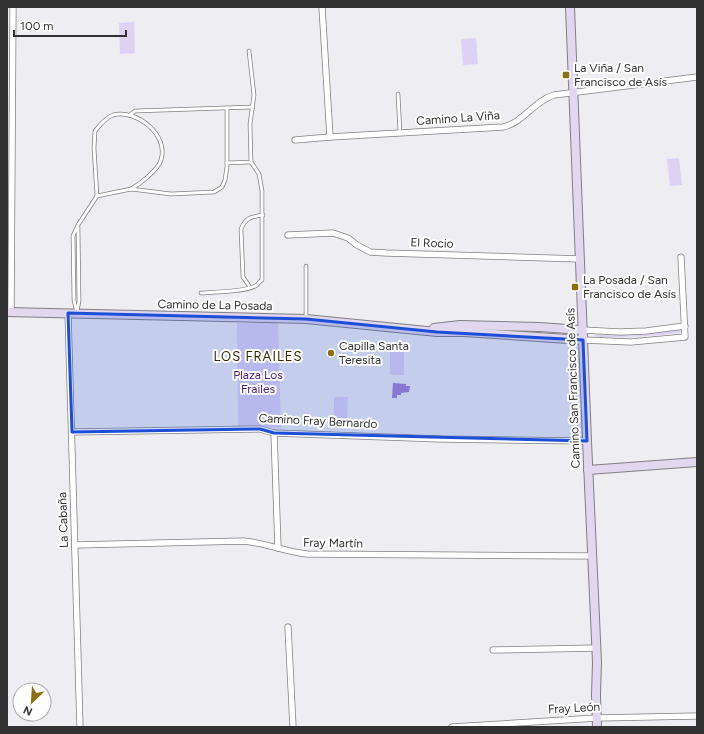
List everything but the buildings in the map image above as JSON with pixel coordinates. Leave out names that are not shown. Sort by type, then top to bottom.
[{"type":"street","points":[[9,312],[13,7]]},
{"type":"street","points":[[322,7],[330,137]]},
{"type":"street","name":"Camino San Francisco de Asís","points":[[570,7],[582,330],[597,648],[597,727]]},
{"type":"street","name":"Camino La Viña","points":[[295,140],[510,125],[548,97],[697,77]]},
{"type":"street","name":"El Rocio","points":[[288,235],[333,233],[348,238],[370,252],[580,258]]},
{"type":"street","name":"Camino de La Posada","points":[[9,312],[306,319],[422,331],[464,332],[630,342],[686,337],[681,257]]},
{"type":"street","name":"La Cabaña","points":[[73,313],[72,432],[80,727]]},
{"type":"street","name":"Camino de La Posada","points":[[422,331],[460,325],[539,327],[620,332],[646,331],[685,326]]},
{"type":"street","points":[[539,327],[539,337]]},
{"type":"street","name":"Camino Fray Bernardo","points":[[72,432],[260,429],[268,430],[274,433],[587,442]]},
{"type":"street","points":[[274,433],[278,548]]},
{"type":"street","points":[[588,470],[697,462]]},
{"type":"street","name":"Fray Martín","points":[[75,545],[244,541],[258,542],[291,552],[308,554],[592,556]]},
{"type":"street","points":[[288,627],[293,727]]},
{"type":"street","points":[[493,650],[597,648]]},
{"type":"street","name":"Fray León","points":[[452,727],[597,718],[697,716]]},
{"type":"lane","points":[[201,293],[233,291],[257,285],[262,280],[262,191],[259,174],[251,162],[250,124],[254,95],[249,51]]},
{"type":"lane","points":[[398,94],[400,133]]},
{"type":"lane","points":[[130,115],[135,111],[253,107]]},
{"type":"lane","points":[[97,196],[131,189],[171,194],[214,192],[222,187],[225,180],[227,163],[227,108]]},
{"type":"lane","points":[[73,313],[79,301],[78,225],[97,196],[94,131],[104,120],[121,114],[130,115],[143,121],[154,132],[161,143],[161,160],[158,165],[143,181],[131,189]]},
{"type":"lane","points":[[227,163],[251,162]]},
{"type":"lane","points":[[250,287],[243,277],[241,228],[244,221],[252,217],[263,216]]},
{"type":"lane","points":[[306,266],[306,319]]},
{"type":"highlighted area","points":[[68,313],[306,319],[437,332],[583,340],[587,441],[274,433],[260,429],[72,432]]},
{"type":"green space","points":[[134,22],[135,53],[120,54],[119,23]]},
{"type":"green space","points":[[476,38],[478,64],[463,65],[461,39]]},
{"type":"green space","points":[[679,158],[682,185],[670,186],[667,159]]},
{"type":"green space","name":"Plaza Los Frailes","points":[[237,323],[278,323],[281,428],[238,427]]},
{"type":"green space","points":[[680,330],[680,333],[659,335],[595,337],[596,335],[641,335]]},
{"type":"green space","points":[[390,342],[404,342],[404,375],[390,375]]},
{"type":"green space","points":[[334,397],[348,397],[347,424],[334,424]]},
{"type":"shaded area","points":[[393,383],[406,384],[406,386],[410,386],[409,392],[401,393],[401,395],[397,395],[397,398],[392,398]]},
{"type":"place","name":"La Viña / San Francisco de Asís","points":[[566,75]]},
{"type":"place","name":"La Posada / San Francisco de Asís","points":[[575,287]]},
{"type":"place","name":"Capilla Santa Teresita","points":[[331,353]]},
{"type":"district","name":"LOS FRAILES","points":[[258,356]]}]
